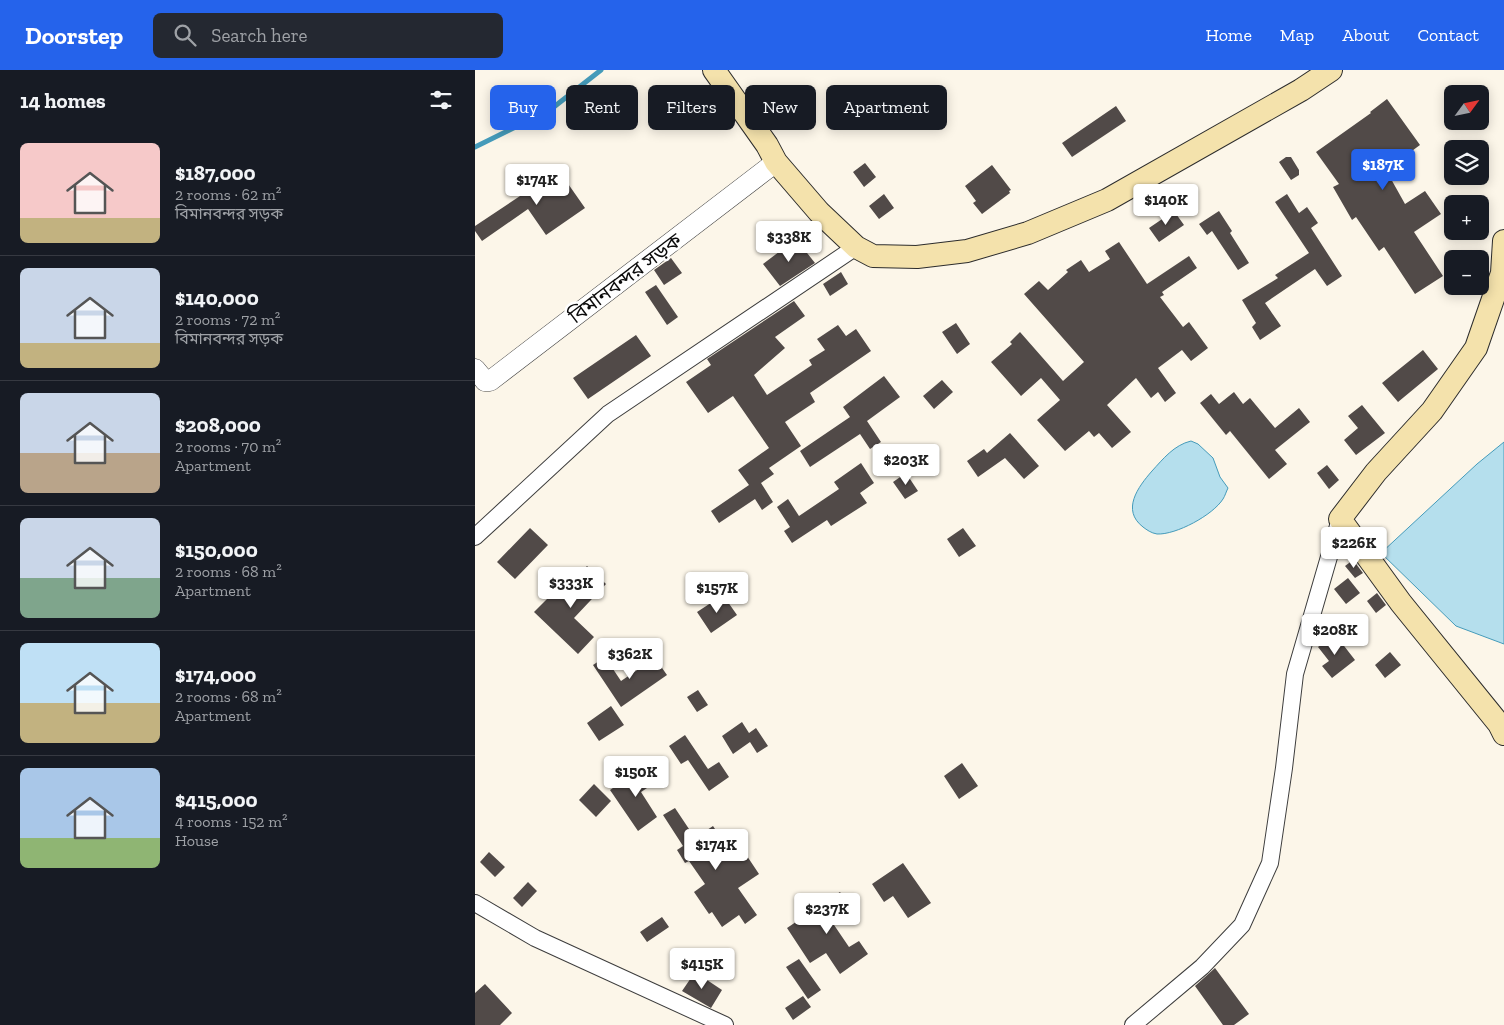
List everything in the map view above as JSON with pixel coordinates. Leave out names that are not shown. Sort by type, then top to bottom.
[{"type":"main road","points":[[714,70],[767,145],[776,162],[819,212],[856,247],[873,256],[917,257],[967,251],[1028,234],[1107,200],[1301,90],[1331,70]]},
{"type":"main road","points":[[1504,241],[1501,274],[1476,348],[1433,411],[1376,472],[1340,520],[1401,603],[1499,724],[1504,734]]},
{"type":"street","name":"বিমানবন্দর সড়ক","points":[[475,369],[485,381],[490,380],[776,162]]},
{"type":"street","points":[[475,536],[608,414],[856,247]]},
{"type":"street","points":[[1133,1025],[1202,967],[1242,925],[1270,863],[1295,674],[1340,520]]},
{"type":"street","points":[[475,903],[535,938],[725,1025]]},
{"type":"water","points":[[1191,441],[1198,444],[1213,458],[1220,477],[1228,488],[1225,495],[1211,511],[1184,528],[1157,534],[1151,532],[1136,520],[1133,513],[1132,506],[1137,491],[1169,453]]},
{"type":"water","points":[[1504,442],[1504,644],[1456,626],[1381,553],[1477,464]]},
{"type":"building","points":[[1387,99],[1420,145],[1386,170],[1405,204],[1425,191],[1441,214],[1414,232],[1443,276],[1415,294],[1384,247],[1379,251],[1356,217],[1352,220],[1333,187],[1339,184],[1316,152],[1371,113]]},
{"type":"building","points":[[1116,106],[1126,121],[1072,157],[1062,143]]},
{"type":"building","points":[[1286,157],[1291,157],[1299,170],[1299,175],[1291,180],[1279,162]]},
{"type":"building","points":[[865,163],[876,177],[864,187],[853,172]]},
{"type":"building","points":[[992,165],[1011,190],[1009,191],[1010,193],[982,214],[973,203],[976,201],[965,186]]},
{"type":"building","points":[[557,168],[585,208],[546,235],[528,209],[482,241],[475,231],[475,226]]},
{"type":"building","points":[[884,194],[894,208],[879,219],[869,206]]},
{"type":"building","points":[[1287,194],[1299,213],[1307,207],[1318,223],[1311,228],[1342,276],[1327,286],[1315,269],[1265,303],[1281,326],[1260,340],[1252,327],[1256,323],[1242,300],[1278,278],[1275,275],[1309,253],[1275,202]]},
{"type":"building","points":[[1174,211],[1184,225],[1159,242],[1149,228]]},
{"type":"building","points":[[1219,211],[1249,263],[1238,270],[1212,231],[1207,235],[1199,224]]},
{"type":"building","points":[[796,239],[815,263],[780,286],[763,264]]},
{"type":"building","points":[[1119,242],[1147,284],[1189,256],[1197,268],[1162,292],[1164,295],[1160,297],[1183,327],[1189,322],[1208,348],[1191,361],[1182,350],[1158,368],[1176,393],[1165,402],[1158,392],[1151,398],[1136,378],[1107,405],[1131,432],[1112,448],[1099,433],[1094,437],[1089,431],[1065,451],[1037,420],[1060,400],[1041,378],[1021,396],[991,362],[1012,344],[1010,342],[1020,332],[1063,381],[1084,362],[1024,294],[1039,281],[1048,290],[1068,272],[1066,270],[1081,260],[1089,272],[1110,259],[1105,251]]},
{"type":"building","points":[[671,258],[682,273],[664,285],[654,270]]},
{"type":"building","points":[[841,272],[848,284],[830,296],[823,284]]},
{"type":"building","points":[[656,285],[678,317],[667,325],[645,292]]},
{"type":"building","points":[[794,301],[805,316],[775,337],[785,348],[754,375],[767,395],[812,365],[809,360],[825,350],[817,339],[838,325],[846,336],[856,329],[871,351],[810,393],[815,402],[785,422],[801,446],[769,468],[774,474],[761,483],[773,502],[762,510],[755,499],[719,523],[711,511],[749,485],[738,470],[769,448],[733,396],[708,413],[686,382],[711,365],[707,359]]},
{"type":"building","points":[[956,323],[970,344],[957,354],[942,332]]},
{"type":"building","points":[[636,335],[651,356],[588,399],[573,378]]},
{"type":"building","points":[[1423,350],[1438,369],[1398,402],[1382,383]]},
{"type":"building","points":[[884,376],[900,397],[867,421],[881,442],[870,449],[860,434],[810,467],[800,451],[850,417],[843,407]]},
{"type":"building","points":[[942,380],[953,392],[934,409],[923,396]]},
{"type":"building","points":[[1234,392],[1243,404],[1250,398],[1275,428],[1299,408],[1310,422],[1275,450],[1287,464],[1269,479],[1230,431],[1226,435],[1200,403],[1211,394],[1219,404]]},
{"type":"building","points":[[1362,405],[1385,433],[1356,455],[1344,440],[1358,428],[1348,416]]},
{"type":"building","points":[[1010,433],[1039,466],[1024,479],[1005,458],[978,477],[967,461],[984,449],[987,453]]},
{"type":"building","points":[[861,463],[874,483],[860,493],[867,503],[831,526],[827,520],[792,543],[784,531],[790,527],[777,507],[788,499],[799,516],[839,489],[834,482]]},
{"type":"building","points":[[1327,465],[1339,480],[1329,489],[1317,473]]},
{"type":"building","points":[[906,473],[918,491],[905,499],[893,482]]},
{"type":"building","points":[[530,528],[548,545],[515,579],[497,562]]},
{"type":"building","points":[[963,528],[976,546],[959,557],[947,539]]},
{"type":"building","points":[[1353,560],[1363,573],[1355,578],[1345,566]]},
{"type":"building","points":[[587,566],[606,584],[574,618],[594,637],[578,654],[534,612],[560,586],[564,589]]},
{"type":"building","points":[[1348,578],[1360,593],[1346,604],[1334,589]]},
{"type":"building","points":[[1377,593],[1386,605],[1376,613],[1367,601]]},
{"type":"building","points":[[723,595],[737,615],[711,633],[697,612]]},
{"type":"building","points":[[1334,633],[1355,660],[1332,678],[1322,666],[1329,661],[1318,647]]},
{"type":"building","points":[[1390,652],[1401,665],[1385,678],[1375,665]]},
{"type":"building","points":[[605,657],[621,681],[655,658],[667,675],[621,707],[593,665]]},
{"type":"building","points":[[698,690],[708,705],[697,712],[687,697]]},
{"type":"building","points":[[611,706],[624,725],[599,741],[587,723]]},
{"type":"building","points":[[742,722],[749,733],[756,728],[768,746],[757,753],[750,742],[733,754],[722,736]]},
{"type":"building","points":[[685,735],[708,769],[719,762],[729,777],[709,791],[688,760],[681,764],[669,746]]},
{"type":"building","points":[[962,763],[978,786],[959,799],[944,776]]},
{"type":"building","points":[[645,766],[656,782],[641,792],[657,817],[638,831],[610,790]]},
{"type":"building","points":[[594,784],[611,801],[596,817],[579,800]]},
{"type":"building","points":[[675,808],[695,838],[713,826],[733,856],[743,850],[759,874],[738,888],[757,915],[745,924],[739,915],[722,927],[712,912],[709,914],[694,892],[705,884],[689,861],[685,863],[677,850],[683,846],[663,815]]},
{"type":"building","points":[[489,852],[505,867],[495,877],[480,862]]},
{"type":"building","points":[[903,863],[931,903],[908,918],[893,896],[884,902],[872,884]]},
{"type":"building","points":[[528,882],[537,891],[522,907],[513,898]]},
{"type":"building","points":[[840,892],[851,908],[832,922],[849,947],[859,941],[868,954],[840,974],[826,953],[810,963],[787,928]]},
{"type":"building","points":[[662,917],[669,927],[647,942],[640,932]]},
{"type":"building","points":[[799,959],[821,990],[808,999],[786,967]]},
{"type":"building","points":[[1215,968],[1249,1014],[1234,1025],[1223,1025],[1195,986]]},
{"type":"building","points":[[695,972],[722,990],[711,1008],[682,991]]},
{"type":"building","points":[[485,984],[512,1013],[500,1025],[475,1025],[475,993]]},
{"type":"building","points":[[803,996],[811,1007],[793,1020],[785,1008]]},
{"type":"waterway","points":[[475,147],[550,110],[601,70]]}]
